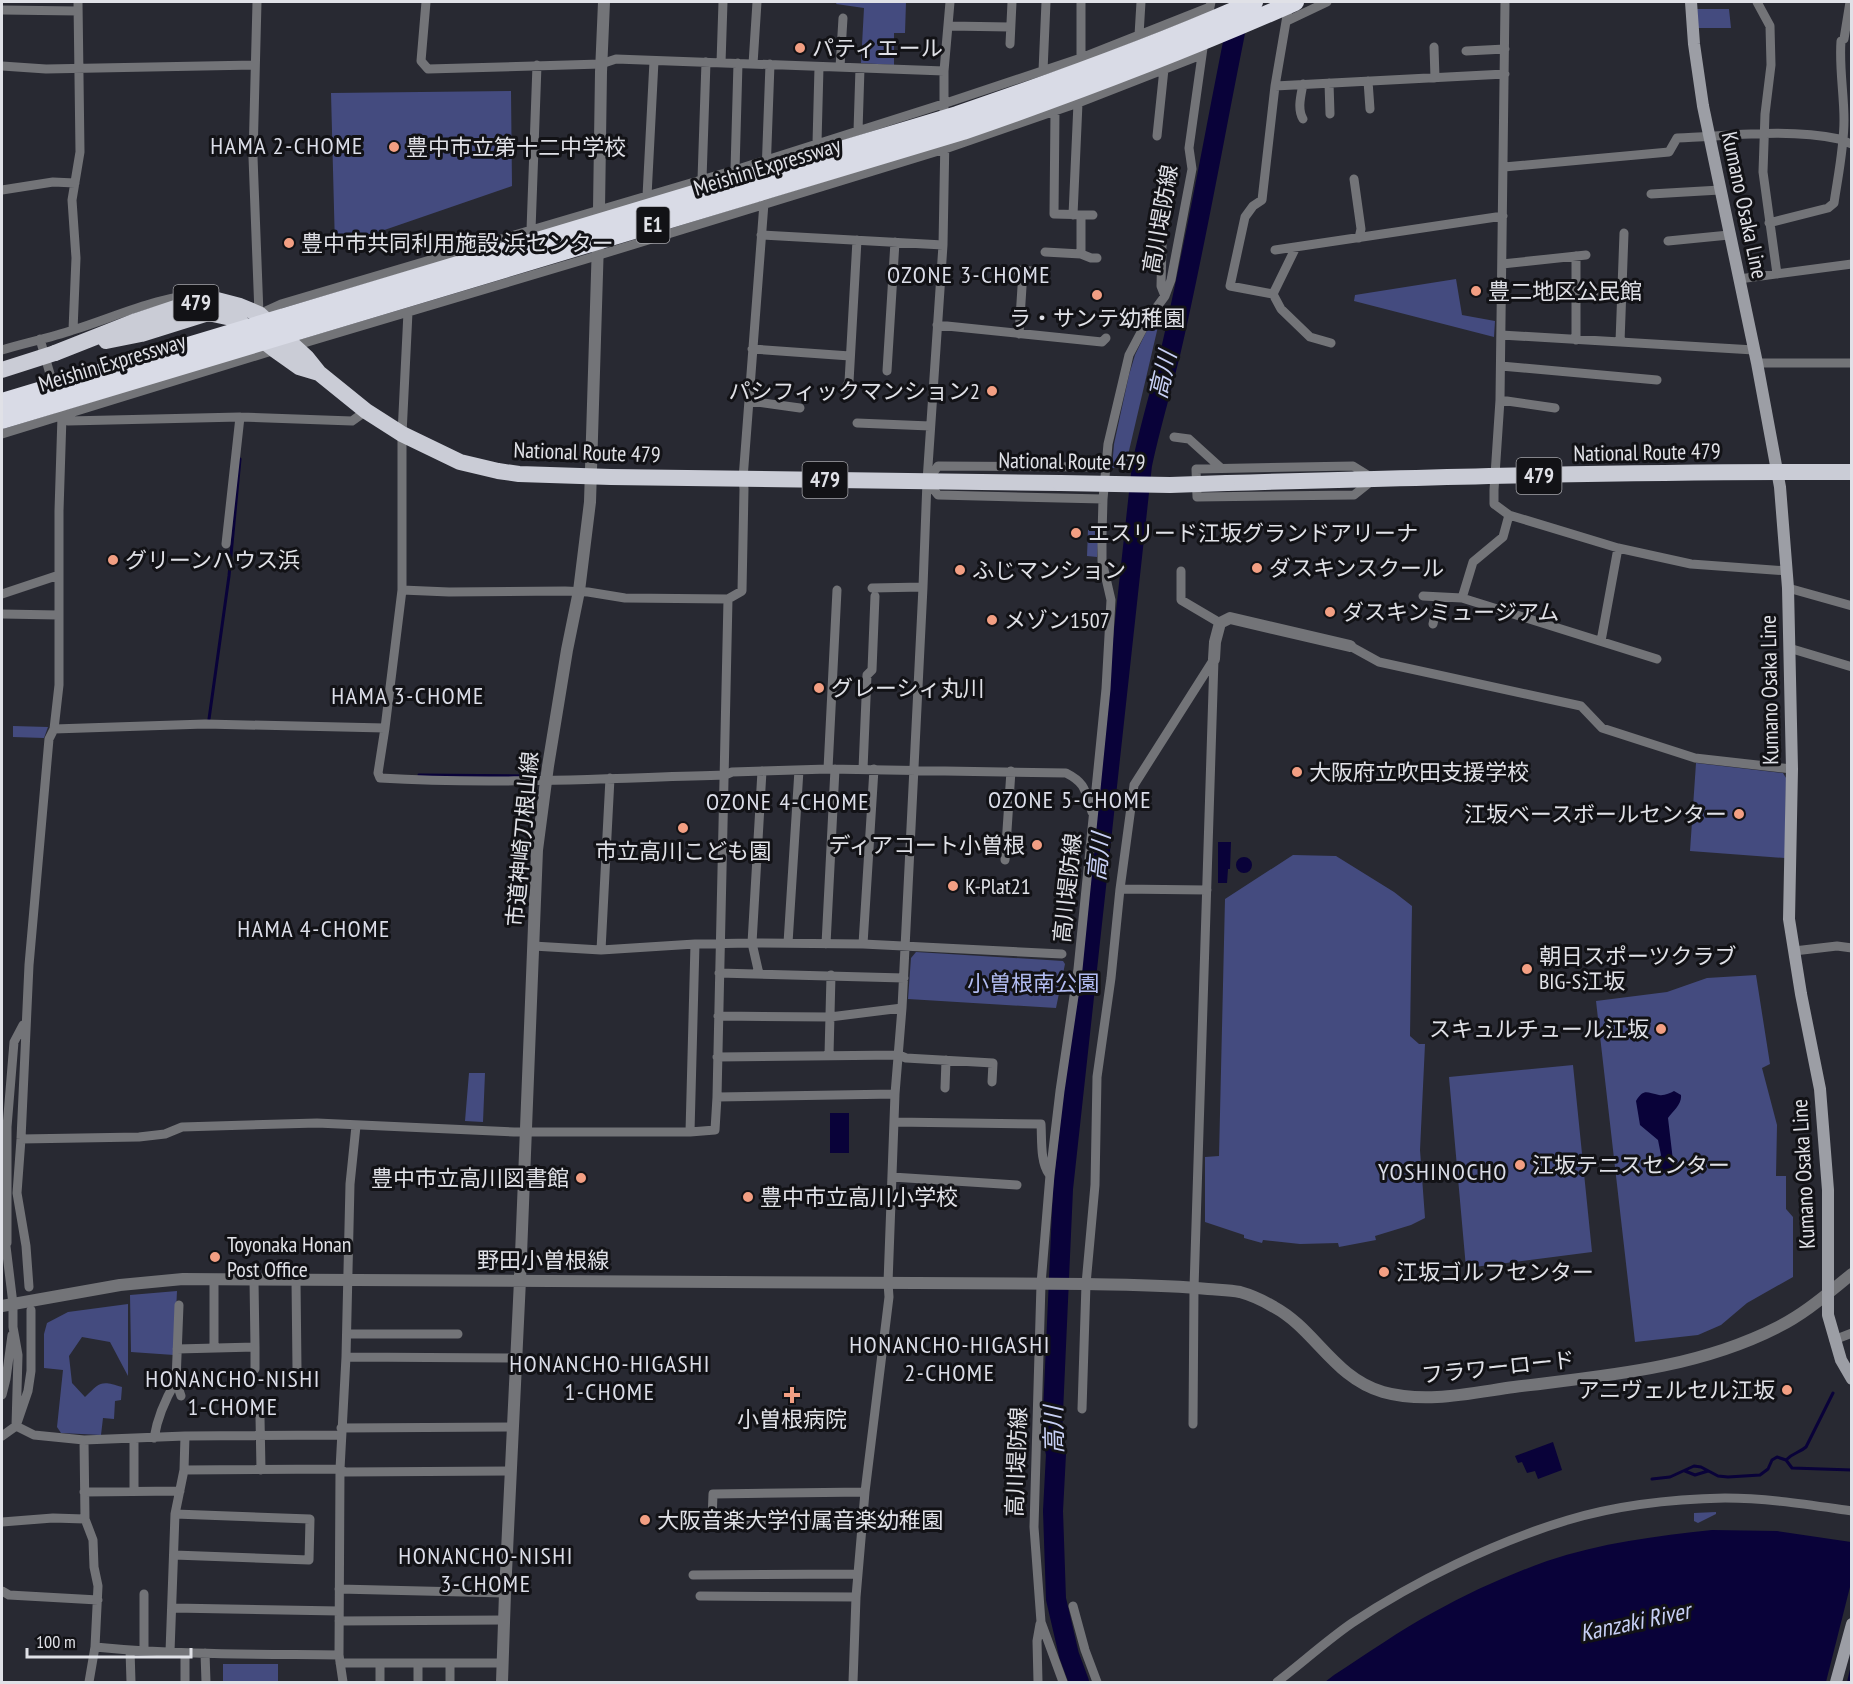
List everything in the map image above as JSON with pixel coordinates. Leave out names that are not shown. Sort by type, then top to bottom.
[{"type":"highway","name":"Meishin Expressway","points":[[2,402],[957,115],[1136,51],[1254,2]]},
{"type":"highway","name":"Meishin Expressway","points":[[2,420],[963,131],[1143,66],[1295,2]]},
{"type":"highway","name":"National Route 479","points":[[2,370],[187,304],[217,300],[259,314],[307,358],[319,374],[366,411],[402,434],[460,462],[498,471],[590,476],[1170,485],[1224,476],[1374,479],[1851,472]]},
{"type":"highway","name":"National Route 479","points":[[55,353],[141,334],[208,313],[236,319],[299,367],[319,374]]},
{"type":"main road","name":"Kumano Osaka Line","points":[[1691,2],[1694,44],[1709,136],[1778,472],[1788,588],[1792,769],[1789,919],[1820,1089],[1828,1190],[1828,1315],[1841,1360],[1851,1379]]},
{"type":"main road","points":[[1836,1683],[1851,1624]]},
{"type":"street","points":[[256,2],[253,157],[259,314]]},
{"type":"street","points":[[426,2],[421,61],[428,69],[601,64],[616,59],[944,71]]},
{"type":"street","name":"市道神崎刀根山線","points":[[502,1683],[537,850],[567,650],[579,591],[590,502],[604,2]]},
{"type":"street","points":[[721,63],[723,2]]},
{"type":"street","points":[[753,64],[757,2]]},
{"type":"street","points":[[853,1683],[862,1519],[890,1297],[888,1283],[894,1122],[904,978],[930,426],[943,245],[945,149],[943,104],[950,2]]},
{"type":"street","points":[[1010,44],[1012,2]]},
{"type":"street","points":[[1043,71],[1046,2]]},
{"type":"street","points":[[1081,58],[1082,2]]},
{"type":"street","points":[[1139,35],[1141,2]]},
{"type":"street","points":[[1273,294],[1230,286],[1245,217],[1253,206],[1262,200],[1275,86],[1290,2]]},
{"type":"street","points":[[1287,21],[1327,2]]},
{"type":"street","points":[[1504,2],[1501,366],[1494,504],[1509,515],[1618,548],[1691,564],[1787,571]]},
{"type":"street","points":[[1757,2],[1770,26],[1771,65],[1764,134],[1763,172],[1777,274]]},
{"type":"street","points":[[1769,223],[1832,206],[1847,142],[1839,60],[1841,41],[1848,40],[1850,2]]},
{"type":"street","points":[[259,314],[281,304],[735,170],[943,104],[1081,58],[1210,4]]},
{"type":"street","name":"高川堤防線","points":[[1063,1683],[1041,1622],[1034,1527],[1041,1284],[1050,1175],[1078,969],[1106,689],[1111,600],[1102,561],[1103,499],[1108,444],[1129,355],[1148,319],[1165,296],[1171,280],[1192,169],[1189,148],[1210,4]]},
{"type":"street","points":[[2,10],[78,6],[80,152],[72,200],[76,258],[73,330]]},
{"type":"street","points":[[840,67],[843,18]]},
{"type":"street","points":[[949,26],[1010,27]]},
{"type":"street","points":[[1434,46],[1435,78]]},
{"type":"street","points":[[1466,51],[1505,49]]},
{"type":"street","points":[[294,346],[945,149],[1078,103],[1201,55]]},
{"type":"street","points":[[647,196],[654,61]]},
{"type":"street","points":[[702,179],[706,62]]},
{"type":"street","points":[[735,170],[738,63]]},
{"type":"street","points":[[402,590],[579,591],[625,598],[728,599],[742,591],[743,479],[767,159],[770,64]]},
{"type":"street","points":[[2,66],[46,69],[255,65]]},
{"type":"street","points":[[531,230],[537,65]]},
{"type":"street","points":[[817,143],[819,67]]},
{"type":"street","points":[[858,131],[860,68]]},
{"type":"street","points":[[1156,136],[1164,69]]},
{"type":"street","points":[[1275,86],[1505,74]]},
{"type":"street","points":[[1368,81],[1370,109]]},
{"type":"street","points":[[1329,83],[1330,114]]},
{"type":"street","points":[[1303,84],[1300,107],[1300,115],[1303,119]]},
{"type":"street","points":[[1078,103],[1077,215],[1081,254]]},
{"type":"street","points":[[1055,111],[1054,214],[1093,215]]},
{"type":"street","points":[[1504,167],[1669,152],[1677,138],[1764,134],[1800,135],[1847,142]]},
{"type":"street","points":[[1354,179],[1361,229],[1359,238]]},
{"type":"street","points":[[2,190],[53,182],[75,183]]},
{"type":"street","points":[[1651,194],[1720,190]]},
{"type":"street","points":[[1275,250],[1503,216]]},
{"type":"street","points":[[1620,342],[1624,233]]},
{"type":"street","points":[[761,235],[943,245]]},
{"type":"street","points":[[1668,241],[1730,236]]},
{"type":"street","points":[[846,387],[849,382],[857,240]]},
{"type":"street","points":[[887,371],[895,242]]},
{"type":"street","points":[[1162,244],[1161,285],[1165,296]]},
{"type":"street","points":[[1273,294],[1296,247]]},
{"type":"street","points":[[1045,252],[1081,254],[1097,258]]},
{"type":"street","points":[[1502,264],[1581,256],[1576,291],[1576,339]]},
{"type":"street","points":[[1739,279],[1851,264]]},
{"type":"street","points":[[1019,334],[1023,270]]},
{"type":"street","points":[[1576,291],[1622,291]]},
{"type":"street","points":[[2,350],[73,330],[177,296],[212,294],[230,298],[259,314]]},
{"type":"street","points":[[1273,294],[1281,309],[1310,337],[1331,343]]},
{"type":"street","points":[[408,312],[402,434],[402,590],[378,773],[380,778],[546,780],[725,775],[732,772],[831,769],[1066,772],[1078,779],[1085,790],[1093,815]]},
{"type":"street","points":[[937,325],[1102,342],[1106,338]]},
{"type":"street","points":[[1501,335],[1754,350]]},
{"type":"street","points":[[29,1287],[26,1246],[17,1193],[29,965],[49,739],[54,729],[59,686],[62,416],[40,339]]},
{"type":"street","points":[[752,349],[850,356]]},
{"type":"street","points":[[2,434],[275,350]]},
{"type":"street","points":[[1757,363],[1851,363]]},
{"type":"street","points":[[1501,366],[1657,380]]},
{"type":"street","points":[[1500,400],[1556,408]]},
{"type":"street","points":[[749,401],[800,408]]},
{"type":"street","points":[[62,416],[68,421],[240,417],[352,421],[366,411]]},
{"type":"street","points":[[226,544],[240,417]]},
{"type":"street","points":[[857,423],[930,426]]},
{"type":"street","points":[[1174,436],[1189,438],[1224,476]]},
{"type":"street","points":[[927,481],[938,466],[1106,467]]},
{"type":"street","points":[[1224,476],[1196,469],[1197,497],[1354,495],[1374,479]]},
{"type":"street","points":[[927,481],[938,495],[1103,499]]},
{"type":"street","points":[[1462,598],[1473,562],[1503,537],[1509,515]]},
{"type":"street","points":[[1601,641],[1618,548]]},
{"type":"street","points":[[1180,571],[1181,600],[1220,623]]},
{"type":"street","points":[[2,594],[59,575]]},
{"type":"street","points":[[863,769],[867,675],[872,670],[874,592],[923,587]]},
{"type":"street","points":[[1788,588],[1851,606]]},
{"type":"street","points":[[826,944],[837,590]]},
{"type":"street","points":[[1423,596],[1462,598],[1658,658]]},
{"type":"street","points":[[1433,624],[1439,597]]},
{"type":"street","points":[[21,1139],[139,1137],[165,1134],[183,1127],[317,1123],[525,1131],[690,1132],[715,1130],[728,599]]},
{"type":"street","points":[[2,614],[58,615]]},
{"type":"street","points":[[1194,1424],[1194,1288],[1214,659],[1215,642],[1220,623],[1230,618],[1350,646],[1379,662],[1581,706],[1602,728],[1695,758],[1792,769]]},
{"type":"street","points":[[1789,648],[1851,668]]},
{"type":"street","points":[[1082,1409],[1086,1284],[1095,1185],[1097,1077],[1134,785],[1214,659]]},
{"type":"street","points":[[54,729],[205,724],[385,728]]},
{"type":"street","points":[[863,944],[874,769]]},
{"type":"street","points":[[788,943],[800,770]]},
{"type":"street","points":[[759,974],[752,943],[762,771]]},
{"type":"street","points":[[1005,860],[1011,771]]},
{"type":"street","points":[[602,950],[610,778]]},
{"type":"street","points":[[1120,889],[1207,890]]},
{"type":"street","points":[[533,946],[602,950],[695,944],[863,944],[1062,954]]},
{"type":"street","points":[[690,1132],[695,944]]},
{"type":"street","points":[[1794,951],[1837,946],[1851,948]]},
{"type":"street","points":[[719,973],[904,978]]},
{"type":"street","points":[[829,1055],[831,975]]},
{"type":"street","points":[[718,1016],[830,1017],[902,1008]]},
{"type":"street","points":[[16,1426],[18,1354],[7,1305],[7,1127],[14,1042],[26,1020]]},
{"type":"street","points":[[717,1057],[899,1055],[906,1058],[993,1063],[992,1082]]},
{"type":"street","points":[[945,1088],[946,1060]]},
{"type":"street","points":[[717,1097],[896,1094]]},
{"type":"street","points":[[894,1122],[1041,1124],[1043,1157],[1046,1170],[1050,1175]]},
{"type":"street","points":[[343,1683],[339,1616],[340,1469],[347,1334],[350,1184],[357,1126]]},
{"type":"street","points":[[892,1177],[1017,1185]]},
{"type":"street","points":[[2,1227],[7,1243]]},
{"type":"street","name":"フラワーロード","points":[[1086,1284],[1240,1292],[1274,1307],[1299,1325],[1332,1362],[1355,1379],[1382,1392],[1422,1399],[1632,1372],[1692,1360],[1778,1328],[1807,1311],[1851,1274]]},
{"type":"street","name":"野田小曽根線","points":[[7,1305],[120,1285],[183,1280],[1086,1284]]},
{"type":"street","points":[[214,1280],[214,1348]]},
{"type":"street","points":[[254,1280],[255,1369]]},
{"type":"street","points":[[296,1280],[297,1369]]},
{"type":"street","points":[[154,1438],[176,1381],[179,1305]]},
{"type":"street","points":[[3,1436],[16,1426],[28,1391],[31,1371],[31,1310]]},
{"type":"street","points":[[2,1395],[13,1327]]},
{"type":"street","points":[[1834,1340],[1851,1333]]},
{"type":"street","points":[[347,1334],[458,1334]]},
{"type":"street","points":[[177,1349],[255,1347]]},
{"type":"street","points":[[346,1357],[516,1358]]},
{"type":"street","points":[[176,1381],[182,1396]]},
{"type":"street","points":[[260,1417],[261,1470]]},
{"type":"street","points":[[16,1426],[34,1435],[84,1440],[513,1427]]},
{"type":"street","points":[[170,1652],[176,1514],[184,1470],[185,1436]]},
{"type":"street","points":[[134,1439],[135,1491]]},
{"type":"street","points":[[84,1440],[85,1519],[93,1540],[98,1600],[95,1647],[89,1683]]},
{"type":"street","points":[[184,1470],[510,1471]]},
{"type":"street","points":[[84,1492],[180,1491]]},
{"type":"street","points":[[862,1519],[712,1521],[713,1494],[865,1492]]},
{"type":"street","points":[[1277,1683],[1351,1624],[1428,1578],[1502,1544],[1568,1520],[1633,1506],[1680,1500],[1727,1498],[1789,1502],[1851,1511]]},
{"type":"street","points":[[174,1555],[309,1560],[310,1519],[176,1514]]},
{"type":"street","points":[[2,1521],[85,1519]]},
{"type":"street","points":[[693,1575],[858,1574]]},
{"type":"street","points":[[339,1589],[505,1593]]},
{"type":"street","points":[[2,1591],[9,1595],[98,1600]]},
{"type":"street","points":[[144,1594],[144,1651]]},
{"type":"street","points":[[700,1596],[856,1597]]},
{"type":"street","points":[[1073,1606],[1097,1683]]},
{"type":"street","points":[[173,1608],[339,1616],[504,1620]]},
{"type":"street","points":[[1038,1683],[1037,1641],[1041,1622]]},
{"type":"street","points":[[95,1647],[380,1663],[502,1663]]},
{"type":"street","points":[[130,1650],[132,1683]]},
{"type":"street","points":[[185,1653],[185,1683]]},
{"type":"street","points":[[205,1653],[206,1683]]},
{"type":"street","points":[[380,1663],[380,1683]]},
{"type":"street","points":[[418,1663],[418,1683]]},
{"type":"street","points":[[450,1664],[450,1683]]},
{"type":"green space","points":[[837,2],[906,2],[905,33],[894,33],[894,65],[861,63],[864,8],[836,4]]},
{"type":"green space","points":[[1697,9],[1729,9],[1731,28],[1698,28]]},
{"type":"green space","points":[[511,91],[512,186],[335,247],[331,93]]},
{"type":"green space","points":[[1456,279],[1462,315],[1495,321],[1494,337],[1354,301],[1355,295]]},
{"type":"green space","points":[[1154,316],[1160,318],[1125,468],[1112,468],[1114,444],[1129,375],[1135,355]]},
{"type":"green space","points":[[1088,530],[1099,530],[1097,557],[1087,556]]},
{"type":"green space","points":[[13,726],[48,727],[44,738],[13,737]]},
{"type":"green space","name":"江坂ベースボールセンター","points":[[1696,763],[1783,773],[1786,778],[1785,858],[1690,851]]},
{"type":"green space","points":[[1293,855],[1336,856],[1394,892],[1412,906],[1410,1036],[1419,1044],[1425,1044],[1420,1150],[1425,1218],[1411,1225],[1375,1236],[1376,1240],[1339,1247],[1338,1243],[1300,1244],[1263,1240],[1262,1243],[1205,1222],[1205,1157],[1219,1156],[1225,899]]},
{"type":"green space","name":"小曽根南公園","points":[[916,952],[1063,961],[1065,964],[1056,1008],[908,999],[911,958]]},
{"type":"green space","points":[[1756,975],[1770,1064],[1762,1068],[1777,1125],[1776,1176],[1786,1176],[1786,1209],[1793,1217],[1793,1277],[1747,1303],[1721,1325],[1698,1335],[1635,1342],[1596,1001],[1667,992],[1707,978]]},
{"type":"green space","name":"江坂テニスセンター","points":[[1573,1065],[1592,1252],[1466,1268],[1449,1077]]},
{"type":"green space","points":[[469,1073],[485,1073],[483,1122],[465,1121]]},
{"type":"green space","points":[[177,1291],[174,1355],[131,1352],[130,1295]]},
{"type":"green space","points":[[128,1304],[128,1376],[110,1342],[82,1337],[69,1356],[72,1383],[85,1397],[101,1384],[122,1387],[121,1400],[115,1401],[114,1419],[103,1418],[101,1435],[61,1433],[57,1427],[63,1370],[44,1368],[44,1334],[47,1323],[68,1312]]},
{"type":"green space","points":[[1716,1512],[1698,1523],[1694,1521],[1694,1513]]},
{"type":"green space","points":[[223,1664],[278,1664],[278,1682],[223,1682]]},
{"type":"water","points":[[1218,842],[1231,842],[1227,883],[1218,883]]},
{"type":"water","points":[[1244,857],[1250,859],[1252,865],[1250,871],[1244,873],[1238,871],[1236,865],[1238,859]]},
{"type":"water","points":[[1674,1091],[1681,1095],[1681,1098],[1668,1118],[1674,1169],[1658,1174],[1648,1170],[1649,1167],[1658,1163],[1661,1155],[1658,1140],[1640,1125],[1636,1101],[1644,1093],[1663,1095]]},
{"type":"water","points":[[830,1113],[849,1113],[849,1153],[830,1153]]},
{"type":"water","points":[[1553,1442],[1562,1470],[1538,1479],[1535,1471],[1527,1473],[1522,1462],[1518,1463],[1515,1456]]},
{"type":"water","name":"Kanzaki River","points":[[1712,1530],[1777,1531],[1851,1542],[1851,1682],[1325,1682],[1421,1619],[1518,1572],[1567,1555],[1608,1545]]},
{"type":"pier","points":[[1851,1583],[1851,1665],[1847,1682],[1826,1682]]},
{"type":"waterway","name":"高川","points":[[1079,1682],[1069,1655],[1056,1599],[1053,1511],[1056,1454],[1052,1435],[1063,1189],[1142,465],[1171,350],[1239,13]]},
{"type":"waterway","points":[[209,719],[229,576],[240,459]]},
{"type":"waterway","points":[[419,775],[530,776]]},
{"type":"waterway","points":[[1786,1460],[1806,1447],[1833,1393]]},
{"type":"waterway","points":[[1652,1479],[1670,1477],[1694,1466],[1718,1476],[1760,1475],[1777,1457],[1786,1460],[1792,1468],[1852,1470]]},
{"type":"waterway","points":[[1685,1471],[1695,1475],[1708,1471]]},
{"type":"place","name":"パティエール","points":[[800,48]]},
{"type":"place","name":"豊中市立第十二中学校","points":[[394,147]]},
{"type":"place","name":"豊中市共同利用施設 浜センター","points":[[289,243]]},
{"type":"place","name":"豊二地区公民館","points":[[1476,291]]},
{"type":"place","name":"ラ・サンテ幼稚園","points":[[1097,295]]},
{"type":"place","name":"パシフィックマンション2","points":[[992,391]]},
{"type":"place","name":"エスリード江坂グランドアリーナ","points":[[1076,533]]},
{"type":"place","name":"グリーンハウス浜","points":[[113,560]]},
{"type":"place","name":"ダスキンスクール","points":[[1257,568]]},
{"type":"place","name":"ふじマンション","points":[[960,570]]},
{"type":"place","name":"ダスキンミュージアム","points":[[1330,612]]},
{"type":"place","name":"メゾン1507","points":[[992,620]]},
{"type":"place","name":"グレーシィ丸川","points":[[819,688]]},
{"type":"place","name":"大阪府立吹田支援学校","points":[[1297,772]]},
{"type":"place","name":"江坂ベースボールセンター","points":[[1739,814]]},
{"type":"place","name":"市立高川こども園","points":[[683,828]]},
{"type":"place","name":"ディアコート小曽根","points":[[1037,845]]},
{"type":"place","name":"K-Plat21","points":[[953,886]]},
{"type":"place","name":"朝日スポーツクラブ BIG-S江坂","points":[[1527,969]]},
{"type":"place","name":"スキュルチュール江坂","points":[[1661,1029]]},
{"type":"place","name":"江坂テニスセンター","points":[[1520,1165]]},
{"type":"place","name":"豊中市立高川図書館","points":[[581,1178]]},
{"type":"place","name":"豊中市立高川小学校","points":[[748,1197]]},
{"type":"place","name":"Toyonaka Honan Post Office","points":[[215,1257]]},
{"type":"place","name":"江坂ゴルフセンター","points":[[1384,1272]]},
{"type":"place","name":"アニヴェルセル江坂","points":[[1787,1390]]},
{"type":"place","name":"小曽根病院","points":[[792,1395]]},
{"type":"place","name":"大阪音楽大学付属音楽幼稚園","points":[[645,1520]]},
{"type":"district","name":"HAMA 2-CHOME","points":[[287,146]]},
{"type":"district","name":"OZONE 3-CHOME","points":[[969,275]]},
{"type":"district","name":"HAMA 3-CHOME","points":[[408,696]]},
{"type":"district","name":"OZONE 5-CHOME","points":[[1070,800]]},
{"type":"district","name":"OZONE 4-CHOME","points":[[788,802]]},
{"type":"district","name":"HAMA 4-CHOME","points":[[314,929]]},
{"type":"district","name":"YOSHINOCHO","points":[[1443,1172]]},
{"type":"district","name":"HONANCHO-HIGASHI 2-CHOME","points":[[950,1359]]},
{"type":"district","name":"HONANCHO-HIGASHI 1-CHOME","points":[[610,1378]]},
{"type":"district","name":"HONANCHO-NISHI 1-CHOME","points":[[233,1393]]},
{"type":"district","name":"HONANCHO-NISHI 3-CHOME","points":[[486,1570]]}]
